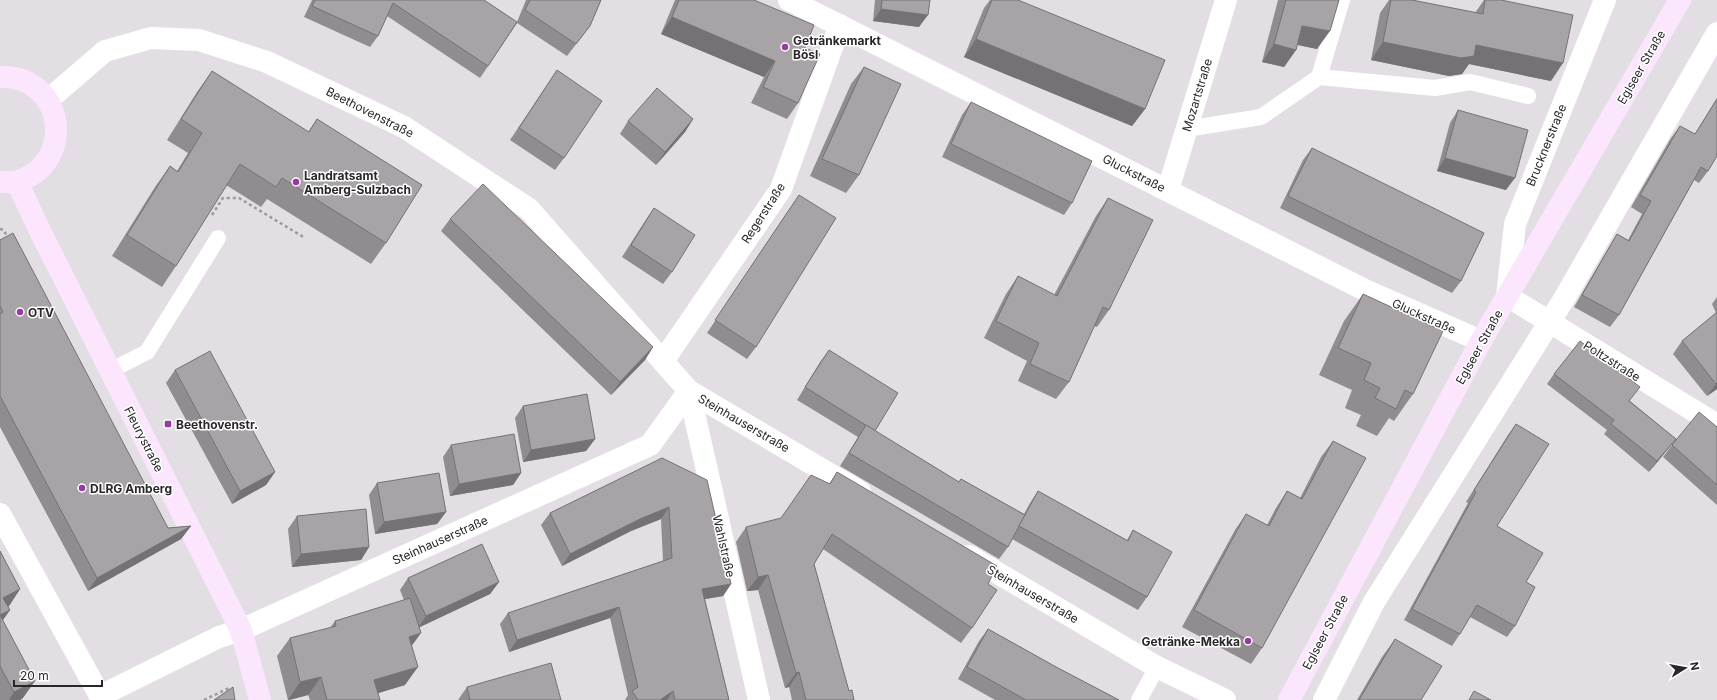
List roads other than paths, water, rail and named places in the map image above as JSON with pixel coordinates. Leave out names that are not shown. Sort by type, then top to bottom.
[{"type":"street","name":"Gluckstraße","points":[[789,0],[1365,290],[1481,341]]},
{"type":"street","name":"Mozartstraße","points":[[1168,190],[1226,0]]},
{"type":"street","name":"Brucknerstraße","points":[[1507,296],[1515,224],[1605,0]]},
{"type":"street","name":"Eglseer Straße","points":[[1289,700],[1481,341],[1680,0]]},
{"type":"street","name":"Regerstraße","points":[[663,361],[781,189],[840,25]]},
{"type":"street","points":[[1324,700],[1374,602],[1549,322],[1717,33]]},
{"type":"street","name":"Beethovenstraße","points":[[48,100],[105,51],[151,38],[199,40],[266,62],[404,127],[529,209],[689,391]]},
{"type":"street","points":[[0,76],[20,79],[36,87],[48,100],[57,120],[56,142],[46,162],[30,176],[8,182]]},
{"type":"street","name":"Fleurystraße","points":[[8,182],[35,221],[241,630],[260,700]]},
{"type":"street","name":"Poltzstraße","points":[[1507,296],[1717,425]]},
{"type":"street","name":"Steinhauserstraße","points":[[0,514],[100,696],[219,637],[241,630],[650,445],[689,391],[875,501]]},
{"type":"street","name":"Wahlstraße","points":[[689,391],[759,700]]},
{"type":"street","name":"Steinhauserstraße","points":[[951,545],[1157,667],[1225,700]]},
{"type":"lane","points":[[1186,129],[1261,117],[1318,77],[1342,0]]},
{"type":"lane","points":[[1318,77],[1435,88],[1470,82],[1528,96]]},
{"type":"lane","points":[[110,371],[147,352],[218,238]]},
{"type":"lane","points":[[1139,700],[1157,667]]},
{"type":"place","name":"Getränkemarkt Bösl","points":[[785,47]]},
{"type":"place","name":"Landratsamt Amberg-Sulzbach","points":[[296,182]]},
{"type":"place","name":"OTV","points":[[20,312]]},
{"type":"place","name":"Beethovenstr.","points":[[168,424]]},
{"type":"place","name":"DLRG Amberg","points":[[82,488]]},
{"type":"place","name":"Getränke-Mekka","points":[[1248,641]]}]
